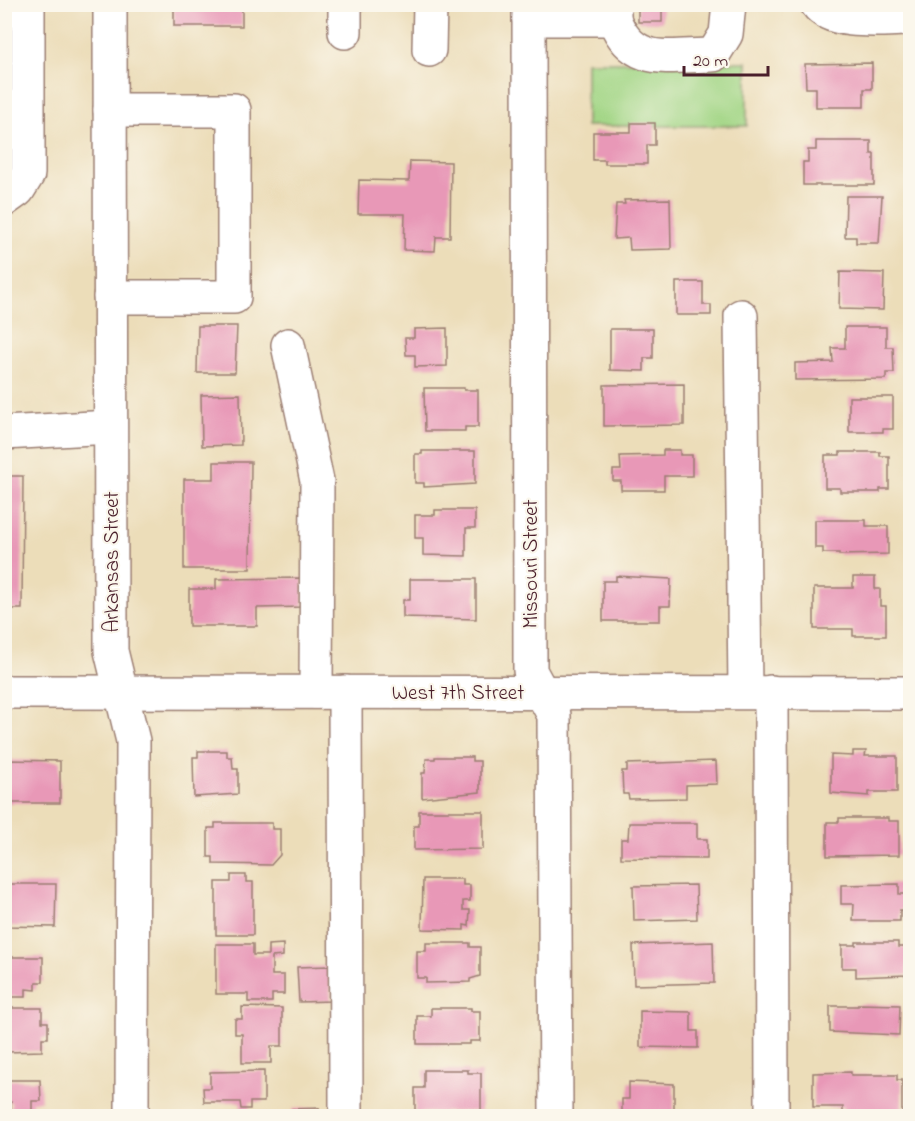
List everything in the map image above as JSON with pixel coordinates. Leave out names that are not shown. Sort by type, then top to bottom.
[{"type":"street","points":[[4,169],[10,160],[7,124],[10,4]]},
{"type":"street","points":[[4,200],[18,190],[28,174],[28,4]]},
{"type":"street","name":"Arkansas Street","points":[[110,4],[111,651],[133,741],[132,1116]]},
{"type":"street","points":[[429,50],[430,4]]},
{"type":"street","points":[[529,12],[616,20],[698,37],[711,19],[714,4]]},
{"type":"street","points":[[616,20],[633,49],[646,55],[713,55],[726,34],[729,4]]},
{"type":"street","points":[[817,4],[821,10],[840,18],[910,19]]},
{"type":"street","name":"Missouri Street","points":[[529,12],[530,671],[554,715],[556,1116]]},
{"type":"street","points":[[110,110],[234,110],[234,297],[110,297]]},
{"type":"street","points":[[741,316],[758,692],[772,1116]]},
{"type":"street","points":[[288,345],[317,481],[331,692],[346,1116]]},
{"type":"street","points":[[4,433],[110,427]]},
{"type":"street","name":"West 7th Street","points":[[4,692],[910,693]]},
{"type":"green space","points":[[586,62],[747,62],[747,126],[586,126]]},
{"type":"building","points":[[174,4],[242,4],[242,26],[174,26]]},
{"type":"building","points":[[5,5],[25,5],[25,12],[10,12],[10,91],[5,91]]},
{"type":"building","points":[[638,5],[662,5],[662,22],[638,22]]},
{"type":"building","points":[[872,63],[872,89],[864,89],[864,107],[816,107],[816,88],[806,88],[805,64]]},
{"type":"building","points":[[631,123],[655,123],[655,145],[647,145],[647,164],[605,164],[605,160],[593,160],[593,132],[631,132]]},
{"type":"building","points":[[816,141],[871,141],[871,154],[874,154],[874,185],[803,185],[803,162],[808,162],[808,150],[816,150]]},
{"type":"building","points":[[410,161],[451,162],[450,237],[436,237],[435,251],[404,250],[405,214],[358,214],[359,180],[409,181]]},
{"type":"building","points":[[846,196],[882,196],[879,243],[856,243],[856,237],[845,237]]},
{"type":"building","points":[[670,199],[671,249],[630,250],[629,238],[614,239],[616,204],[625,204],[624,200]]},
{"type":"building","points":[[840,272],[884,273],[883,310],[839,309]]},
{"type":"building","points":[[676,282],[703,282],[703,305],[711,305],[711,315],[676,315]]},
{"type":"building","points":[[198,326],[237,326],[235,373],[197,373]]},
{"type":"building","points":[[845,327],[886,327],[886,347],[893,347],[894,373],[886,373],[886,379],[795,380],[795,363],[833,362],[832,348],[845,348]]},
{"type":"building","points":[[447,328],[447,366],[415,367],[415,355],[406,355],[405,338],[414,338],[414,329]]},
{"type":"building","points":[[610,329],[653,329],[653,358],[644,358],[644,371],[610,370]]},
{"type":"building","points":[[684,384],[684,425],[604,426],[604,385]]},
{"type":"building","points":[[424,388],[478,390],[478,427],[465,427],[465,431],[425,431]]},
{"type":"building","points":[[240,394],[241,445],[202,446],[201,395]]},
{"type":"building","points":[[849,397],[893,397],[893,429],[883,429],[883,432],[849,432]]},
{"type":"building","points":[[663,450],[680,450],[680,455],[692,455],[692,476],[664,476],[664,490],[621,490],[621,481],[613,481],[613,470],[621,470],[620,456],[663,455]]},
{"type":"building","points":[[422,451],[475,451],[475,484],[424,487],[424,483],[415,483],[415,454],[422,454]]},
{"type":"building","points":[[840,452],[880,452],[880,456],[889,456],[889,489],[880,489],[880,492],[840,492],[840,488],[825,488],[825,455],[840,455]]},
{"type":"building","points":[[214,462],[251,462],[250,569],[184,569],[184,479],[214,479]]},
{"type":"building","points":[[4,476],[23,476],[22,609],[4,609]]},
{"type":"building","points":[[435,510],[475,510],[475,528],[466,528],[466,556],[423,555],[423,538],[415,538],[415,515],[435,515]]},
{"type":"building","points":[[815,520],[866,520],[866,526],[888,526],[888,554],[823,553],[823,548],[815,548]]},
{"type":"building","points":[[616,576],[671,579],[670,606],[660,606],[660,621],[603,621],[603,581],[616,581]]},
{"type":"building","points":[[853,577],[875,577],[875,589],[880,589],[880,606],[886,606],[886,636],[853,636],[853,629],[814,629],[814,588],[853,588]]},
{"type":"building","points":[[303,578],[303,607],[257,608],[257,626],[189,626],[189,589],[216,589],[216,579]]},
{"type":"building","points":[[410,579],[476,579],[476,619],[403,617],[403,600],[410,600]]},
{"type":"building","points":[[198,751],[227,751],[227,757],[232,757],[233,769],[238,769],[238,794],[194,797],[193,757],[198,757]]},
{"type":"building","points":[[853,751],[866,751],[865,756],[897,756],[897,792],[869,792],[869,796],[831,793],[831,755],[853,756]]},
{"type":"building","points":[[435,757],[472,757],[472,761],[480,761],[480,792],[422,798],[422,773],[425,773],[426,759],[435,759]]},
{"type":"building","points":[[6,760],[60,761],[60,803],[6,803]]},
{"type":"building","points":[[716,761],[717,784],[686,785],[686,798],[629,799],[628,794],[623,794],[622,771],[627,771],[627,764]]},
{"type":"building","points":[[419,811],[483,811],[483,849],[414,850],[414,826],[419,826]]},
{"type":"building","points":[[839,818],[888,818],[888,821],[899,821],[899,855],[827,856],[827,822],[839,822]]},
{"type":"building","points":[[215,823],[272,823],[272,829],[280,829],[280,855],[271,865],[213,864],[213,857],[208,857],[208,828],[215,828]]},
{"type":"building","points":[[629,823],[697,823],[697,839],[707,839],[707,859],[621,858],[621,839],[628,839]]},
{"type":"building","points":[[231,875],[246,875],[246,882],[253,882],[253,935],[216,935],[216,882],[231,882]]},
{"type":"building","points":[[423,879],[463,879],[463,885],[470,885],[470,901],[463,901],[463,910],[470,910],[469,926],[464,925],[464,930],[422,929]]},
{"type":"building","points":[[4,884],[56,884],[55,927],[4,926]]},
{"type":"building","points":[[899,884],[899,894],[906,894],[905,910],[900,910],[900,921],[853,921],[854,904],[841,904],[841,885]]},
{"type":"building","points":[[696,885],[697,919],[634,921],[633,886]]},
{"type":"building","points":[[713,942],[714,983],[634,985],[633,945]]},
{"type":"building","points":[[856,942],[898,942],[898,947],[907,947],[907,975],[856,977],[856,968],[842,968],[842,945],[856,945]]},
{"type":"building","points":[[426,943],[470,943],[470,947],[480,947],[480,976],[470,979],[470,982],[426,983],[426,978],[417,978],[417,951],[426,951]]},
{"type":"building","points":[[216,944],[253,944],[253,955],[268,955],[268,945],[283,944],[283,956],[272,957],[272,975],[284,975],[284,994],[272,994],[272,1002],[248,1002],[248,994],[216,994]]},
{"type":"building","points":[[4,957],[43,957],[43,982],[36,982],[36,990],[26,989],[26,997],[4,997]]},
{"type":"building","points":[[330,966],[331,1001],[299,1002],[297,967]]},
{"type":"building","points":[[858,1004],[900,1005],[899,1035],[830,1032],[830,1006],[858,1006]]},
{"type":"building","points":[[242,1007],[282,1008],[282,1046],[271,1046],[271,1063],[242,1063],[242,1034],[235,1034],[235,1019],[242,1019]]},
{"type":"building","points":[[4,1008],[42,1008],[42,1022],[48,1022],[48,1038],[42,1038],[42,1051],[7,1052]]},
{"type":"building","points":[[431,1008],[471,1008],[471,1011],[480,1011],[480,1041],[470,1041],[470,1044],[417,1044],[417,1016],[431,1016]]},
{"type":"building","points":[[640,1011],[691,1012],[691,1031],[698,1031],[698,1048],[640,1047]]},
{"type":"building","points":[[424,1070],[468,1070],[468,1073],[481,1073],[481,1111],[415,1113],[415,1088],[424,1088]]},
{"type":"building","points":[[264,1071],[264,1102],[250,1102],[250,1109],[241,1109],[240,1102],[204,1102],[203,1088],[210,1088],[210,1072]]},
{"type":"building","points":[[851,1072],[851,1075],[897,1075],[897,1080],[902,1080],[902,1114],[897,1114],[897,1116],[843,1116],[843,1107],[813,1107],[813,1073]]},
{"type":"building","points":[[4,1080],[40,1080],[41,1101],[32,1101],[32,1116],[11,1116],[11,1102],[4,1102]]},
{"type":"building","points":[[629,1082],[674,1084],[674,1116],[622,1116],[622,1099],[629,1099]]},
{"type":"building","points":[[319,1108],[319,1116],[293,1116],[292,1109]]}]
